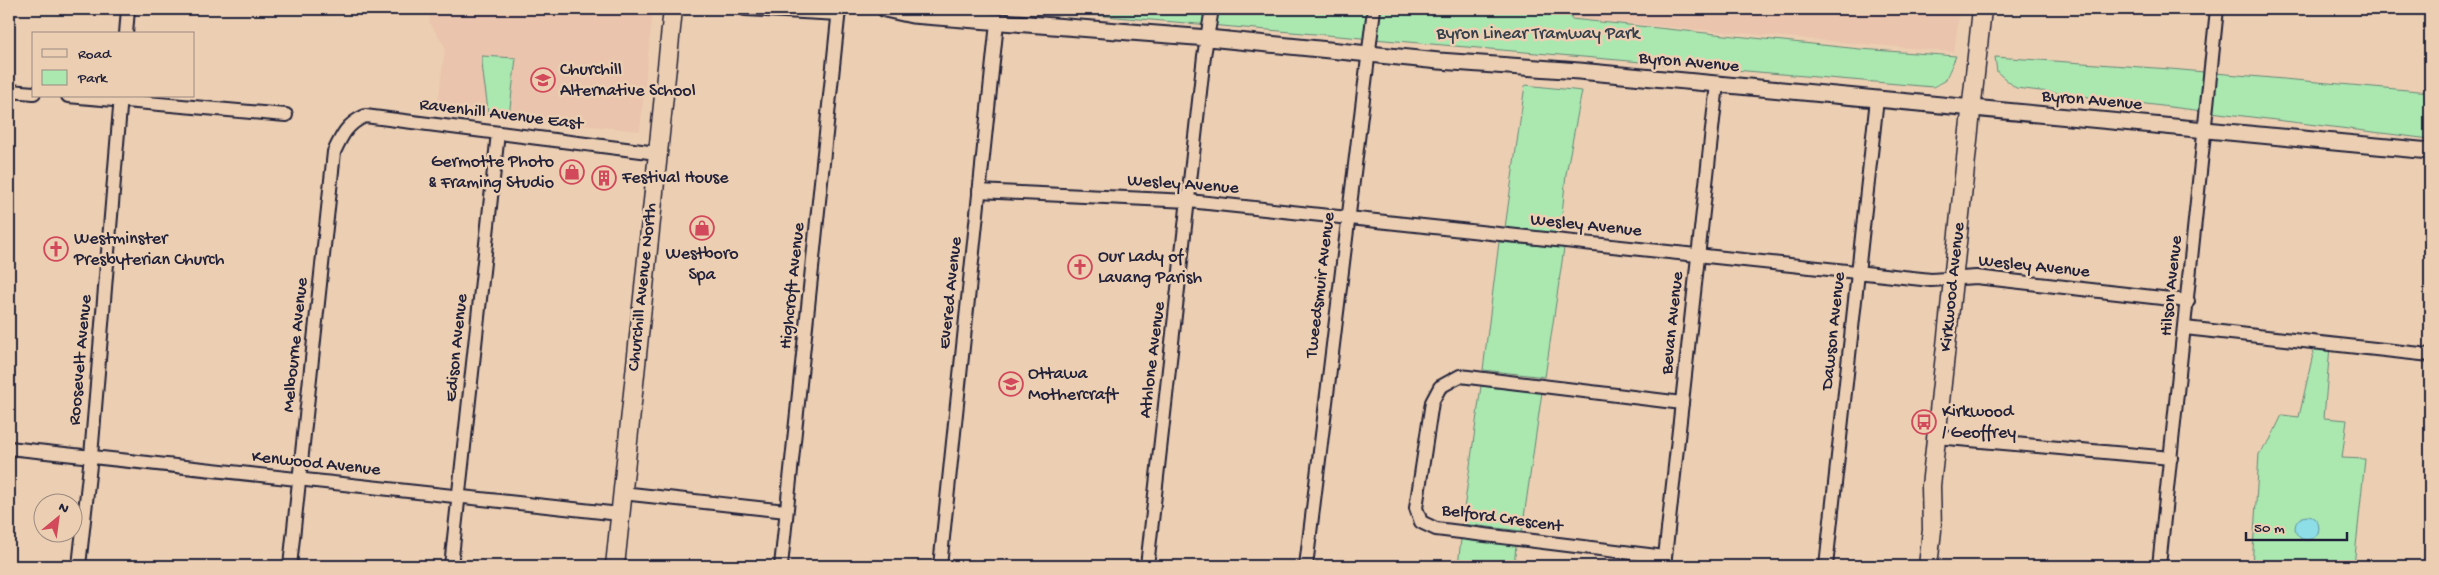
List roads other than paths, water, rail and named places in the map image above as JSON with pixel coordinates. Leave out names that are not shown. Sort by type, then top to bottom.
[{"type":"main road","name":"Churchill Avenue North","points":[[615,566],[673,9]]},
{"type":"main road","name":"Kirkwood Avenue","points":[[1928,566],[1932,530],[1931,486],[1982,9]]},
{"type":"street","points":[[126,32],[128,9]]},
{"type":"street","points":[[746,9],[839,11]]},
{"type":"street","name":"Byron Avenue","points":[[885,9],[997,23],[1208,38],[1936,103],[1971,109],[2430,150]]},
{"type":"street","name":"Athlone Avenue","points":[[1147,566],[1204,56],[1212,9]]},
{"type":"street","name":"Tweedsmuir Avenue","points":[[1306,566],[1374,9]]},
{"type":"street","name":"Hilson Avenue","points":[[2159,566],[2217,9]]},
{"type":"street","name":"Highcroft Avenue","points":[[781,566],[839,11]]},
{"type":"street","name":"Evered Avenue","points":[[940,566],[997,23]]},
{"type":"street","name":"Bevan Avenue","points":[[1665,561],[1717,84]]},
{"type":"street","points":[[9,91],[32,93]]},
{"type":"street","points":[[121,98],[286,115]]},
{"type":"street","name":"Roosevelt Avenue","points":[[79,566],[91,456],[121,98]]},
{"type":"street","name":"Dawson Avenue","points":[[1826,566],[1877,99]]},
{"type":"street","name":"Ravenhill Avenue East","points":[[345,129],[365,116],[657,153]]},
{"type":"street","name":"Melbourne Avenue","points":[[290,566],[334,152],[345,129]]},
{"type":"street","name":"Edison Avenue","points":[[451,566],[498,132]]},
{"type":"street","name":"Wesley Avenue","points":[[980,191],[1189,201],[1932,280],[1976,277],[2188,301]]},
{"type":"street","points":[[2185,328],[2430,355]]},
{"type":"street","name":"Belford Crescent","points":[[1665,561],[1436,529],[1421,522],[1416,508],[1432,402],[1440,387],[1460,376],[1682,403]]},
{"type":"street","points":[[1936,438],[2171,458]]},
{"type":"street","name":"Kenwood Avenue","points":[[9,448],[299,481],[620,514]]},
{"type":"street","points":[[622,493],[786,511]]},
{"type":"water","points":[[2307,516],[2316,519],[2319,528],[2316,537],[2307,540],[2298,537],[2295,528],[2298,519]]},
{"type":"place","name":"Churchill Alternative School","points":[[543,80]]},
{"type":"place","name":"Germotte Photo & Framing Studio","points":[[572,172]]},
{"type":"place","name":"Festival House","points":[[604,178]]},
{"type":"place","name":"Westboro Spa","points":[[702,228]]},
{"type":"place","name":"Westminster Presbyterian Church","points":[[56,249]]},
{"type":"place","name":"Our Lady of Lavang Parish","points":[[1080,267]]},
{"type":"place","name":"Ottawa Mothercraft","points":[[1011,384]]},
{"type":"place","name":"Kirkwood / Geoffrey","points":[[1924,422]]},
{"type":"park label","name":"Byron Linear Tramway Park","points":[[1538,34]]}]
